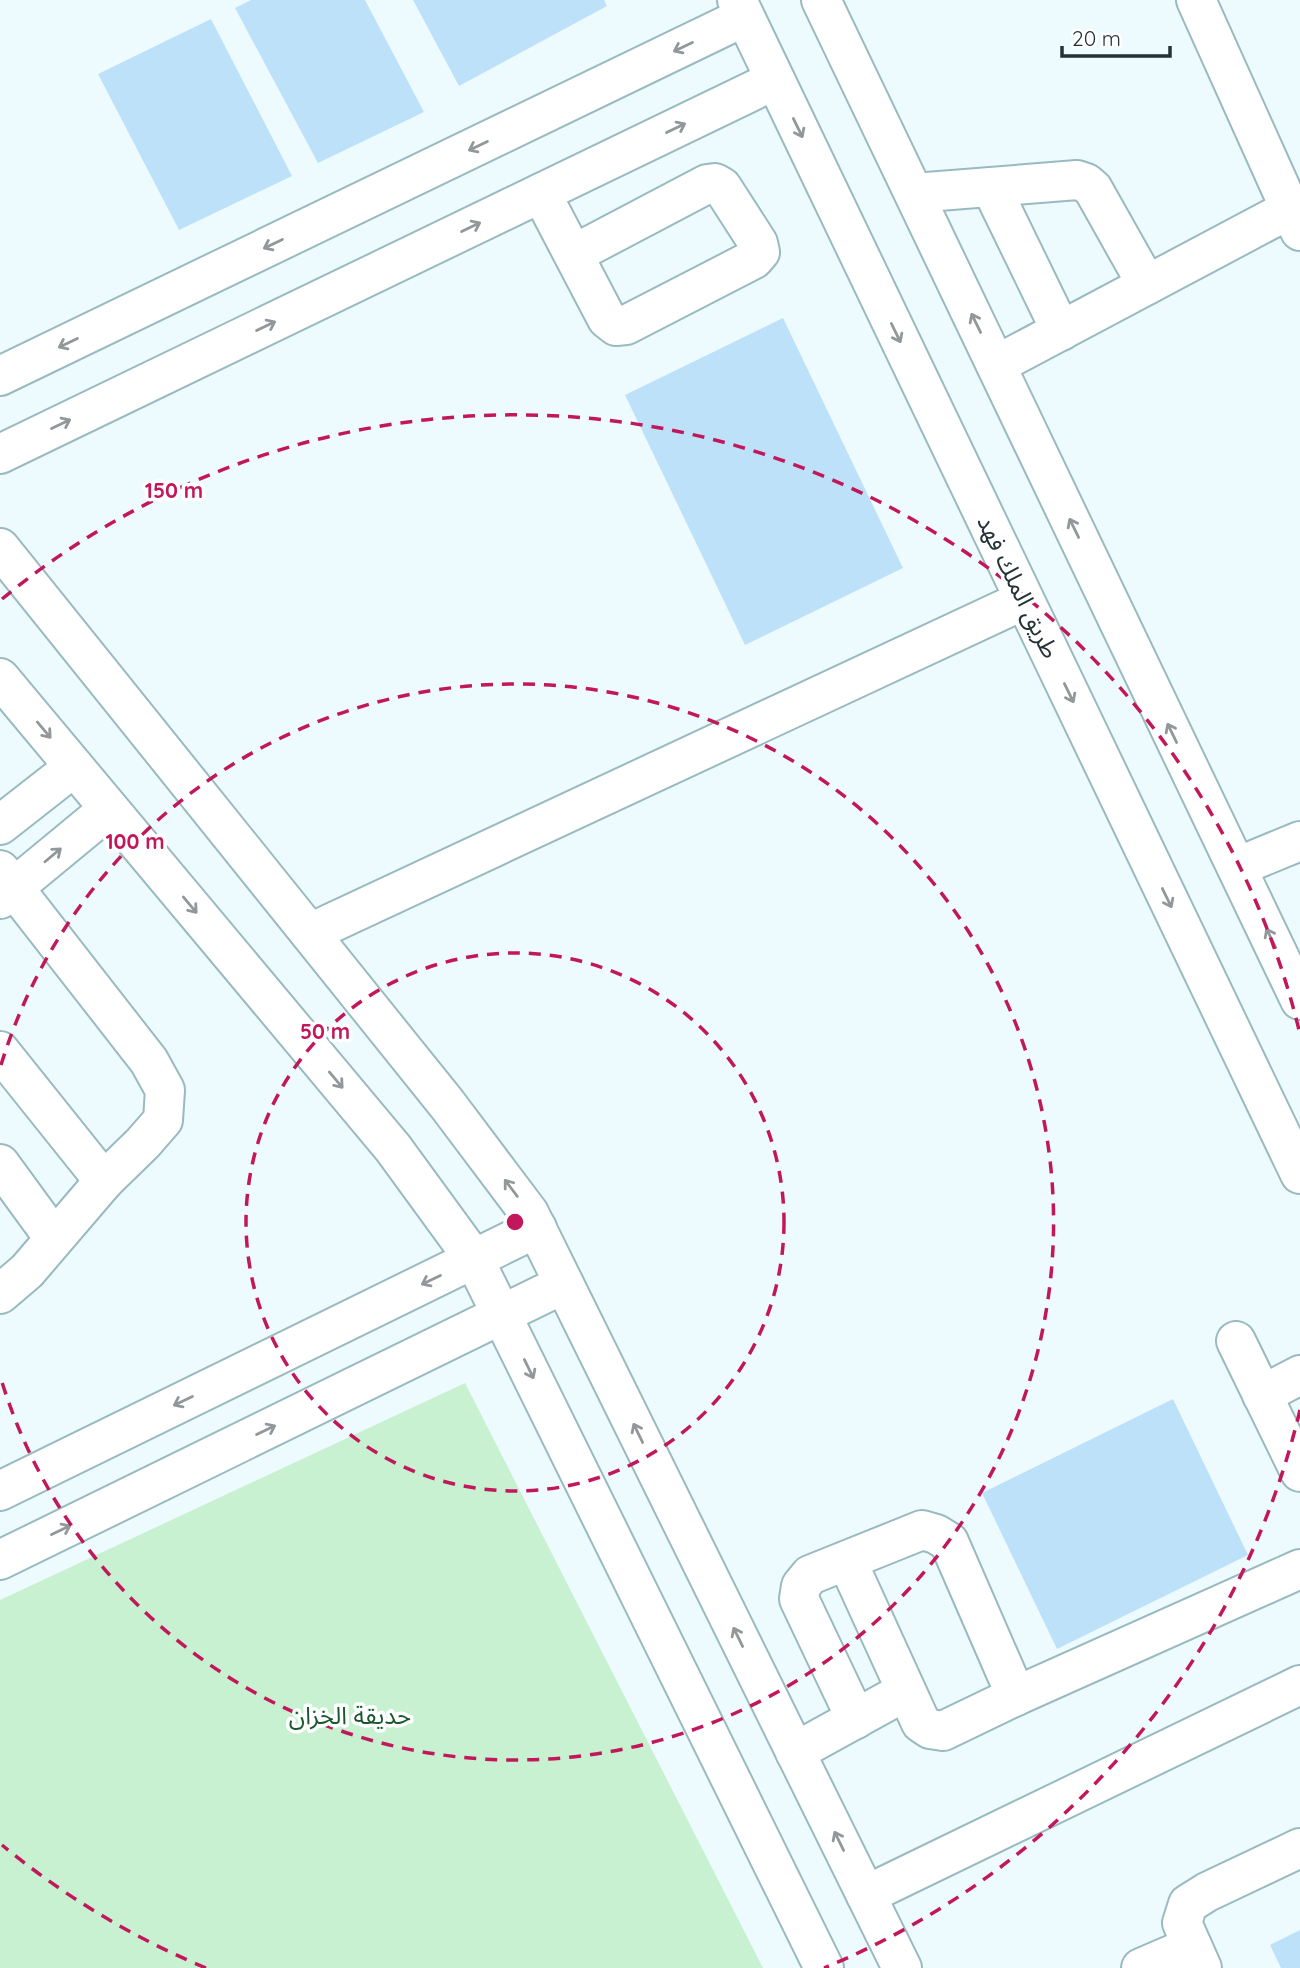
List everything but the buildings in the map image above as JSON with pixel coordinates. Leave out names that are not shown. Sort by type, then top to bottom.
[{"type":"street","points":[[821,0],[1300,1000]]},
{"type":"street","points":[[996,365],[1147,285],[1295,221],[1196,0]]},
{"type":"street","points":[[0,376],[741,8]]},
{"type":"street","name":"طريق الملك فهد","points":[[741,8],[1300,1174]]},
{"type":"street","points":[[0,454],[775,80]]},
{"type":"street","points":[[914,193],[1077,180],[1086,183],[1093,189],[1147,285]]},
{"type":"street","points":[[541,193],[607,319],[616,326],[626,325],[743,265],[760,252],[758,243],[737,210],[722,187],[715,183],[707,184],[574,254]]},
{"type":"street","points":[[991,187],[1061,331]]},
{"type":"street","points":[[0,548],[447,1104],[529,1213],[902,1968]]},
{"type":"street","points":[[310,933],[1024,600]]},
{"type":"street","points":[[0,678],[393,1148],[474,1259],[824,1968]]},
{"type":"street","points":[[0,825],[74,767]]},
{"type":"street","points":[[0,1294],[27,1271],[104,1181],[163,1120],[165,1090],[149,1061],[5,885],[109,809]]},
{"type":"street","points":[[1237,867],[1300,841]]},
{"type":"street","points":[[0,1051],[104,1181]]},
{"type":"street","points":[[0,1164],[54,1238]]},
{"type":"street","points":[[0,1491],[537,1228]]},
{"type":"street","points":[[0,1560],[564,1284]]},
{"type":"street","points":[[1236,1341],[1297,1458]]},
{"type":"street","points":[[1262,1395],[1300,1375]]},
{"type":"street","points":[[856,1719],[799,1599],[801,1586],[810,1576],[922,1531],[936,1534],[949,1542],[1016,1696]]},
{"type":"street","points":[[847,1561],[921,1723],[930,1729],[943,1731],[1300,1569]]},
{"type":"street","points":[[866,1895],[1300,1685]]},
{"type":"street","points":[[795,1752],[906,1690]]},
{"type":"street","points":[[1141,1968],[1197,1957],[1182,1923],[1188,1904],[1207,1892],[1300,1848]]},
{"type":"green space","name":"حديقة الخزان","points":[[465,1383],[763,1968],[0,1968],[0,1600]]}]
